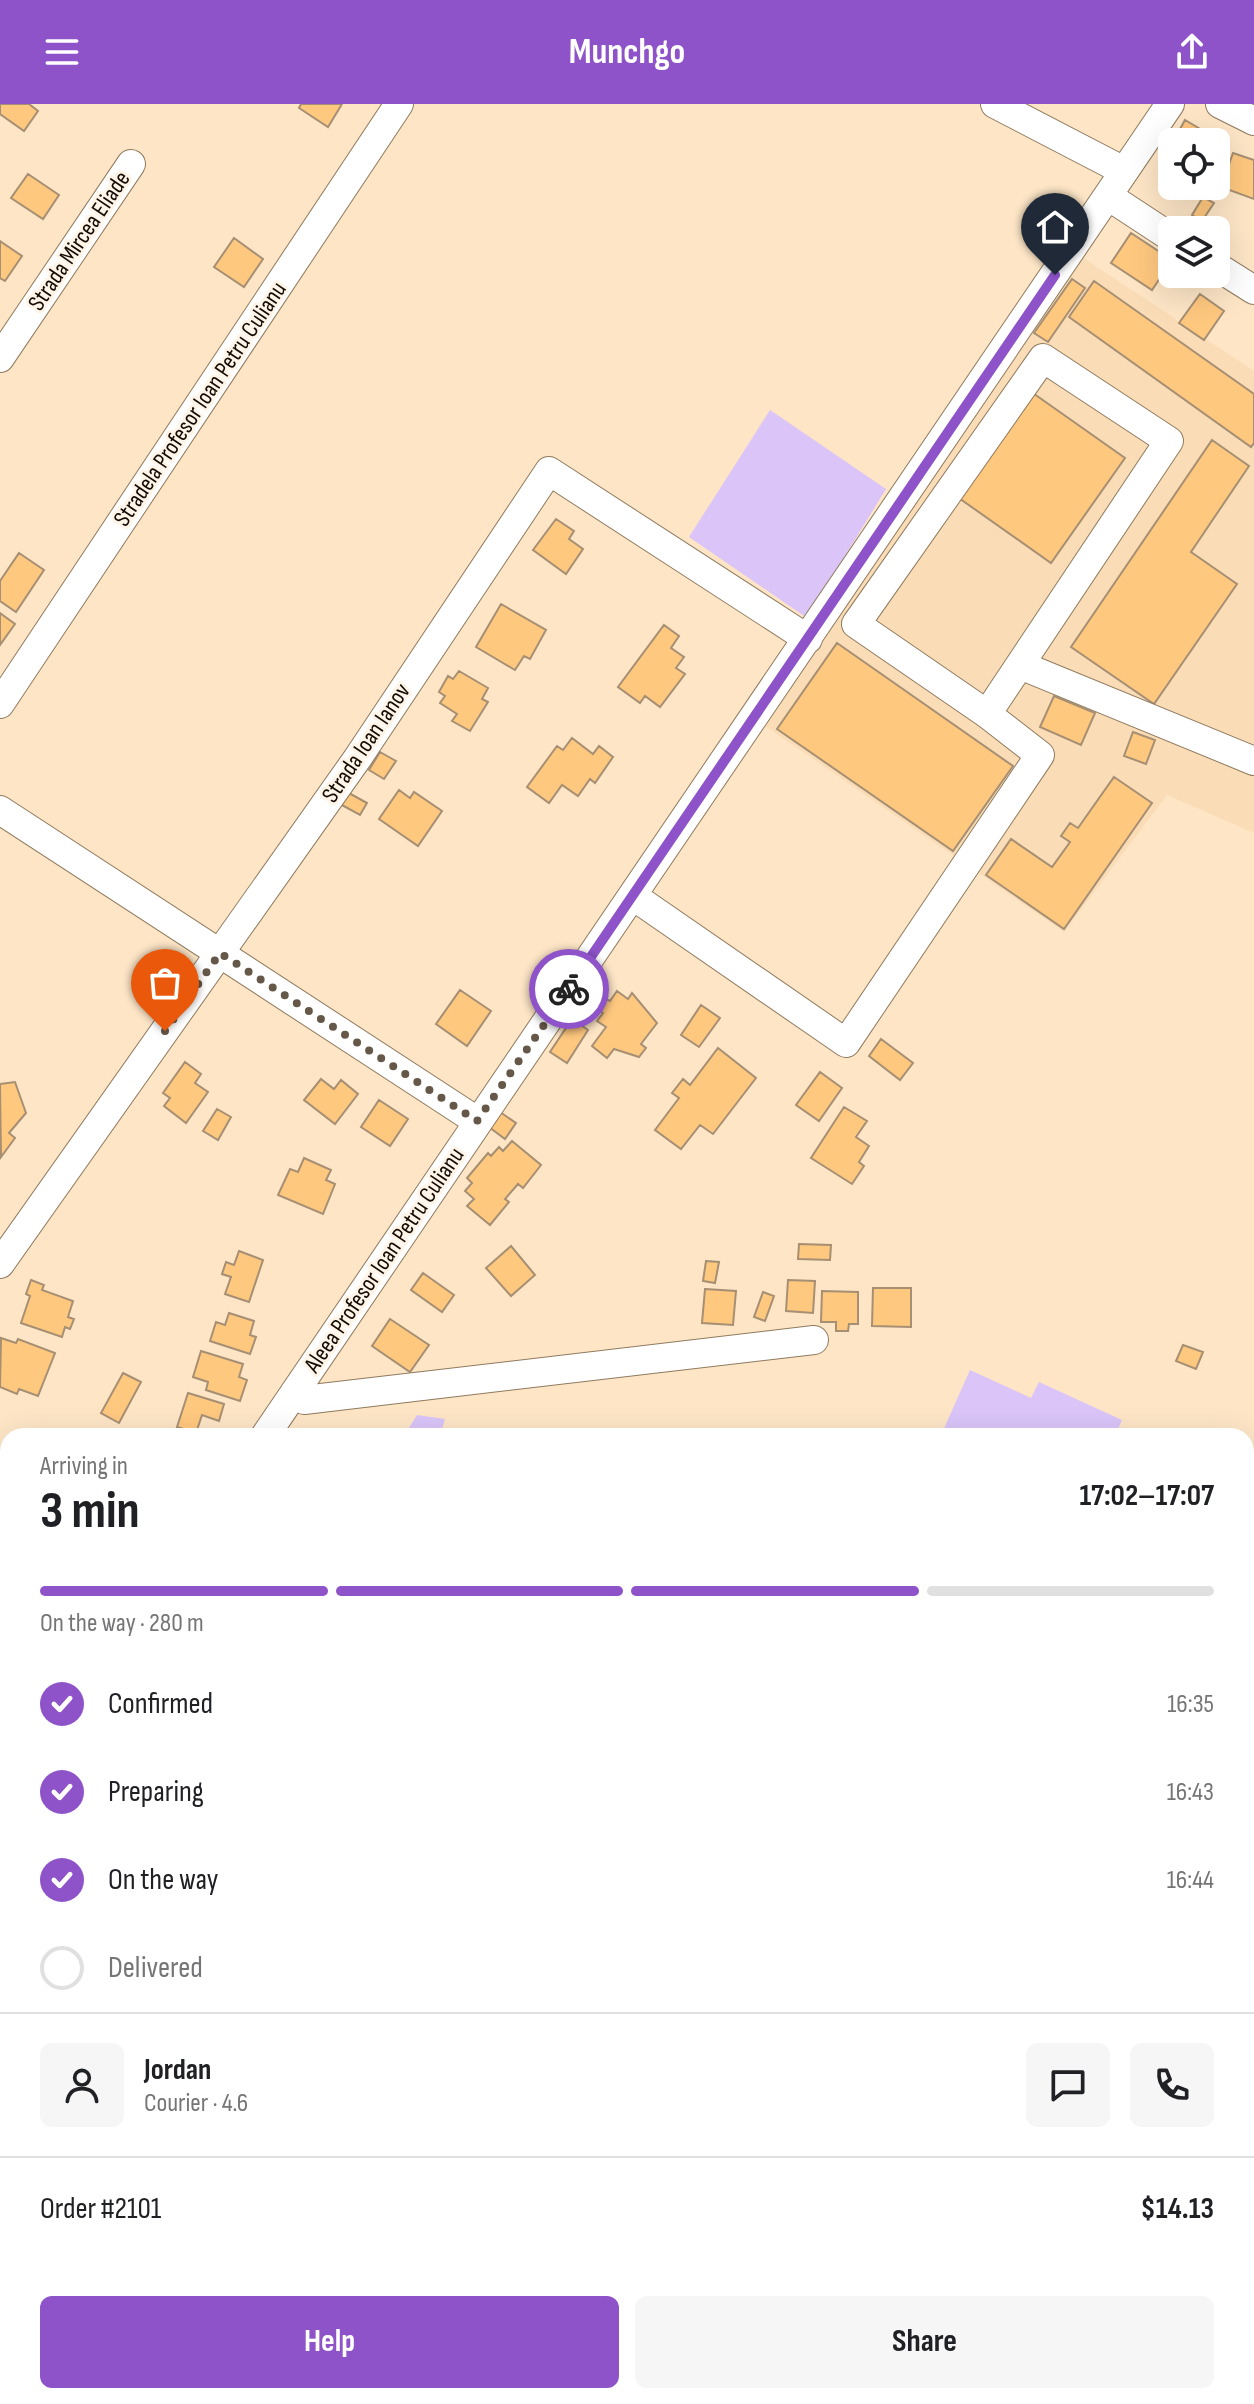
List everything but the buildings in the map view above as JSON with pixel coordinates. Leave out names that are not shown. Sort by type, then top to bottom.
[{"type":"street","name":"Stradela Profesor Ioan Petru Culianu","points":[[0,704],[399,104]]},
{"type":"street","points":[[995,104],[1124,171]]},
{"type":"street","name":"Aleea Profesor Ioan Petru Culianu","points":[[270,1428],[1170,104]]},
{"type":"street","points":[[1220,104],[1254,121]]},
{"type":"street","name":"Strada Mircea Eliade","points":[[0,358],[131,164]]},
{"type":"street","points":[[1108,196],[1158,229]]},
{"type":"street","points":[[1230,275],[1254,290]]},
{"type":"street","points":[[633,896],[846,1043],[1040,755],[987,714],[856,624],[1043,358],[1169,441],[987,714]]},
{"type":"street","name":"Strada Ioan Ianov","points":[[0,1264],[357,759],[549,471],[808,639]]},
{"type":"street","points":[[1020,665],[1254,761]]},
{"type":"street","points":[[0,810],[477,1121]]},
{"type":"street","points":[[294,1393],[304,1400],[814,1340]]},
{"type":"shaded area","points":[[1082,257],[1254,371],[1254,833],[1167,795],[1064,932],[761,723]]},
{"type":"shaded area","points":[[770,410],[886,489],[807,618],[689,537]]},
{"type":"shaded area","points":[[970,1370],[1031,1398],[1039,1382],[1122,1420],[1118,1428],[944,1428]]},
{"type":"shaded area","points":[[417,1415],[445,1419],[442,1428],[409,1428]]},
{"type":"way so far","points":[[165,1031],[220,953],[477,1121],[569,989]]},
{"type":"route","points":[[569,989],[1055,275]]}]
